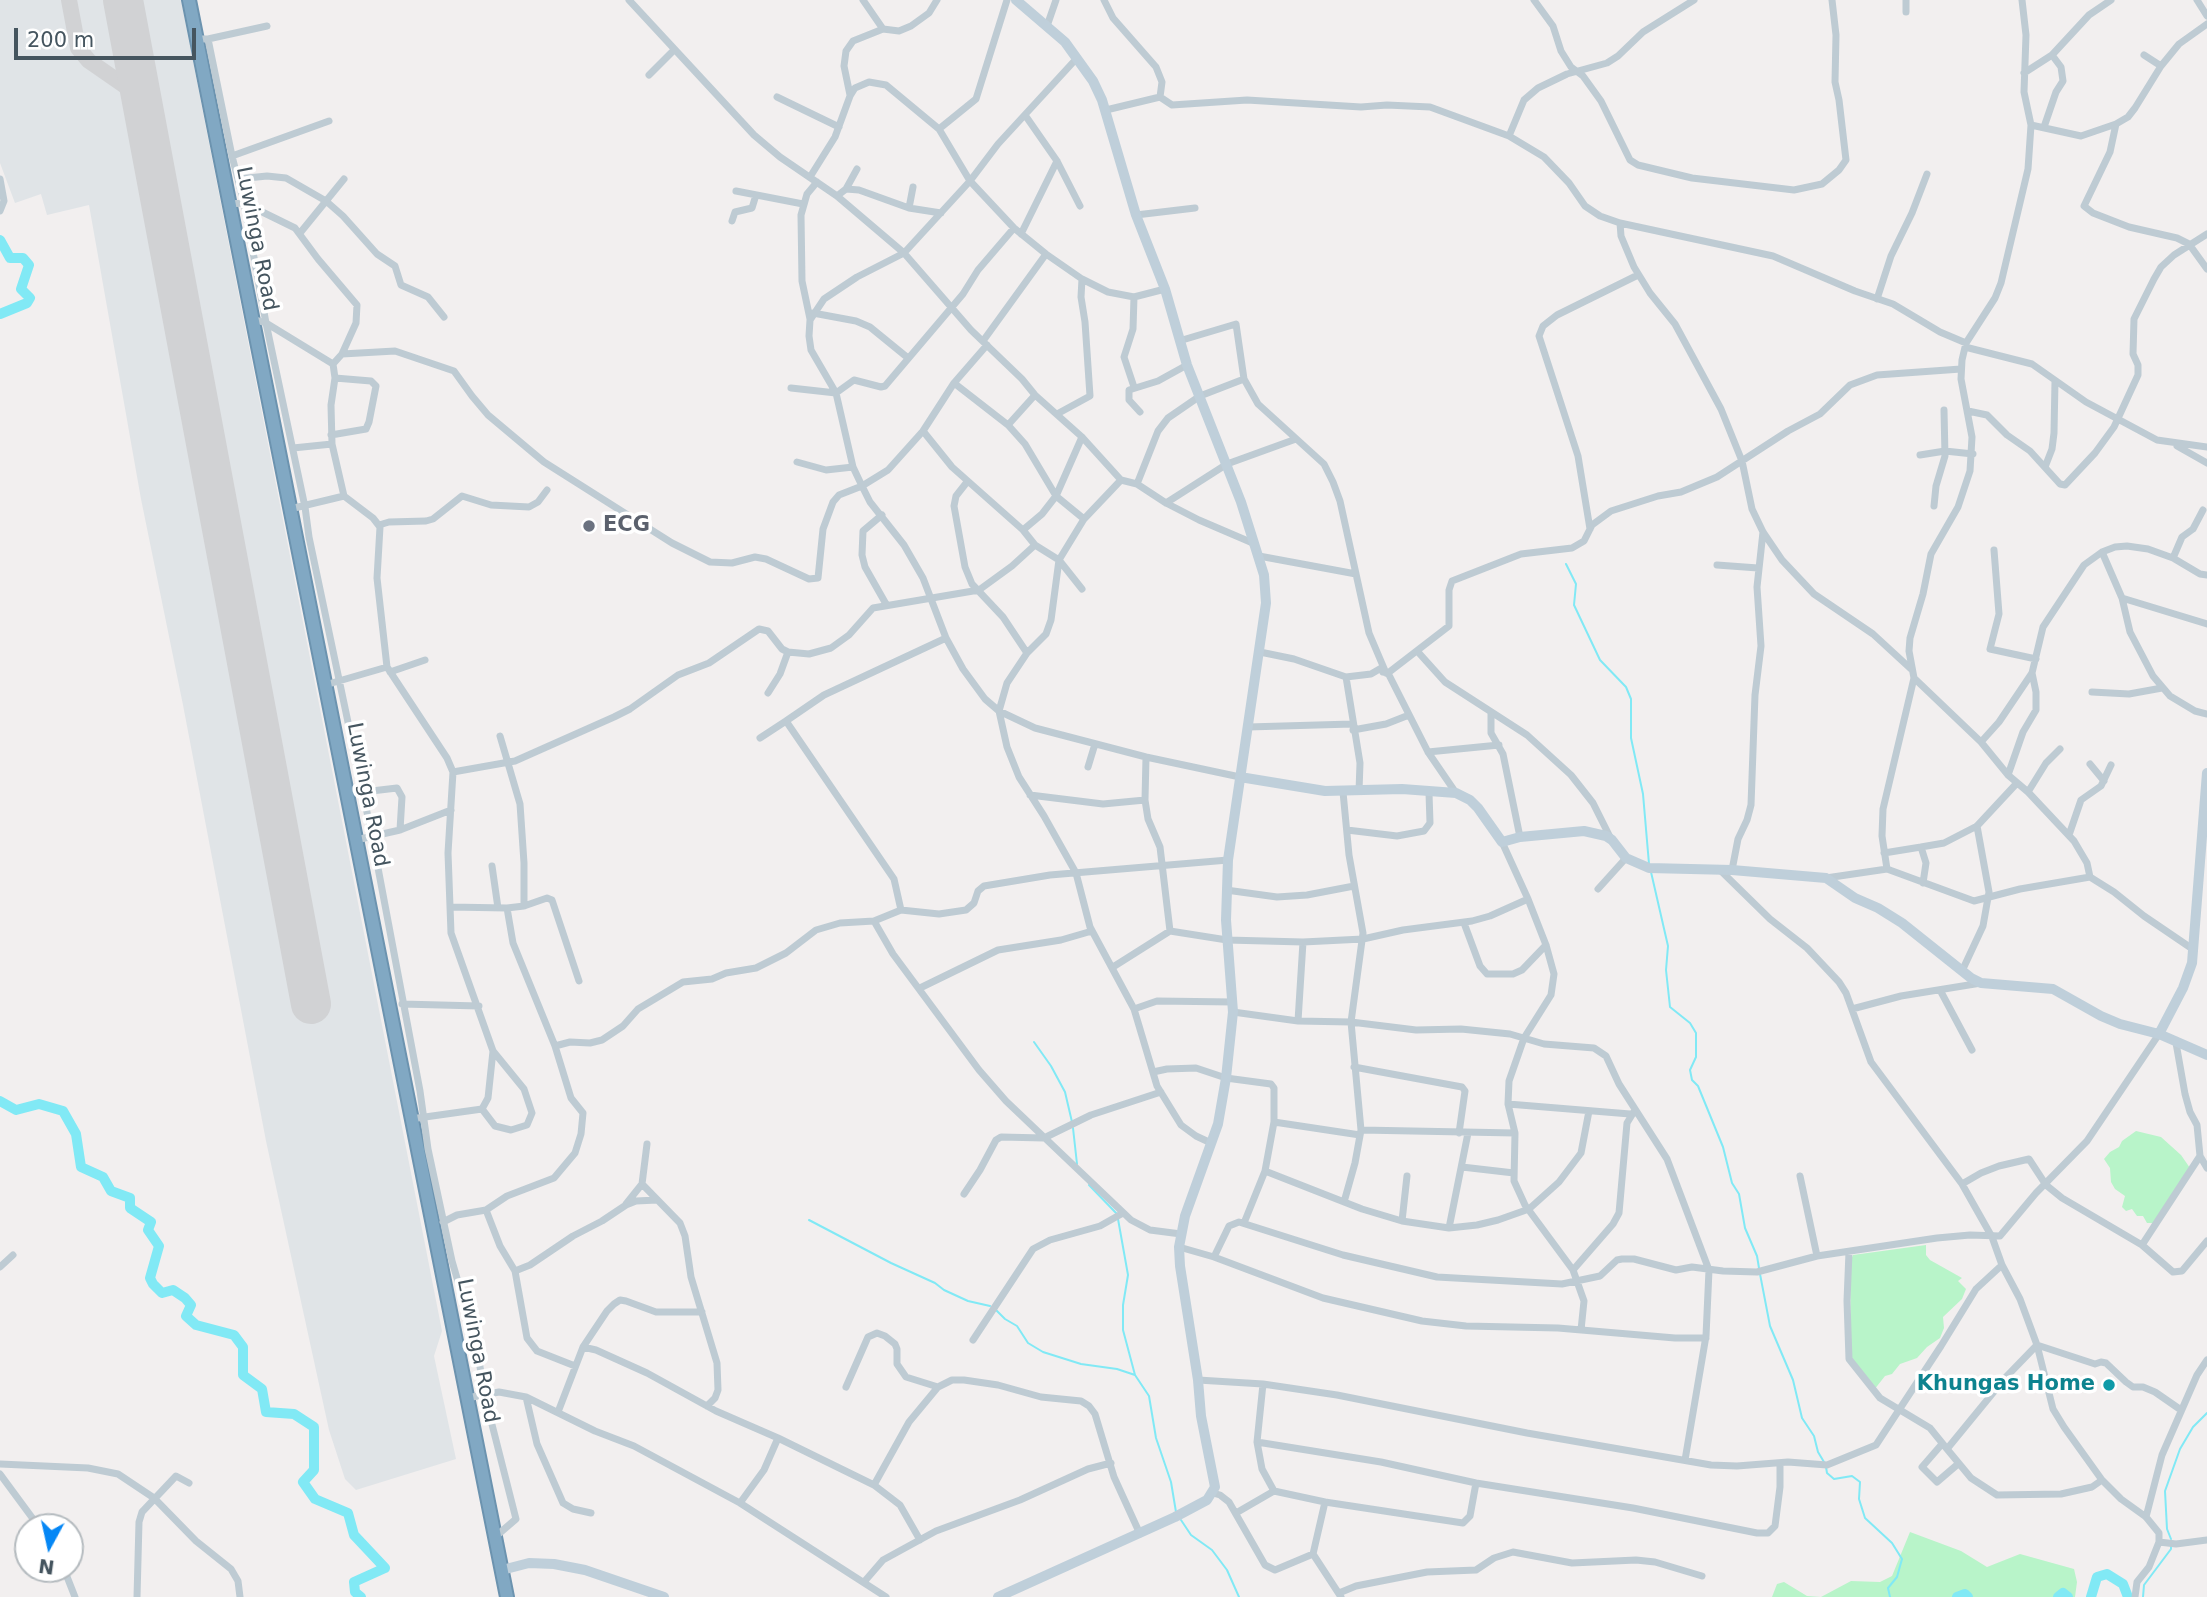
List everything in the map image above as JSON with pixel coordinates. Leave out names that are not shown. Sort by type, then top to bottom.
[{"type":"highway","name":"Luwinga Road","points":[[189,0],[203,39],[229,204],[290,509],[302,539],[312,588],[325,685],[438,1224],[466,1398],[507,1597]]},
{"type":"street","points":[[629,0],[754,135],[780,157],[837,196],[904,253],[985,343],[1035,395],[1082,437],[1121,480],[1137,484],[1166,503],[1255,544]]},
{"type":"street","points":[[863,0],[883,29]]},
{"type":"street","points":[[850,96],[844,66],[846,51],[853,41],[883,29],[899,31],[911,26],[929,13],[937,0]]},
{"type":"street","points":[[939,129],[975,99],[1007,0]]},
{"type":"street","points":[[998,1597],[1140,1534],[1202,1503],[1213,1493],[1214,1481],[1201,1416],[1180,1266],[1180,1247],[1181,1234],[1218,1124],[1226,1078],[1233,1007],[1227,940],[1228,860],[1266,603],[1264,575],[1259,556],[1227,464],[1187,365],[1165,289],[1136,215],[1106,110],[1093,80],[1065,42],[1016,0]]},
{"type":"street","points":[[1047,26],[1056,0]]},
{"type":"street","points":[[1104,0],[1112,19],[1156,67],[1162,82],[1160,97]]},
{"type":"street","points":[[1534,0],[1553,26],[1563,55],[1601,101],[1630,160],[1692,178],[1779,190],[1822,184],[1843,165],[1846,154],[1835,82],[1836,36],[1832,0]]},
{"type":"street","points":[[1509,136],[1528,96],[1552,79],[1607,63],[1643,32],[1694,0]]},
{"type":"street","points":[[1906,0],[1906,12]]},
{"type":"street","points":[[1887,869],[1881,826],[1882,808],[1912,674],[1909,645],[1931,554],[1958,507],[1967,484],[1973,454],[1961,369],[1965,345],[1995,298],[2001,283],[2028,169],[2031,125],[2024,97],[2026,35],[2022,0]]},
{"type":"street","points":[[2024,73],[2052,55],[2089,15],[2111,0]]},
{"type":"street","points":[[2197,0],[2207,16]]},
{"type":"street","points":[[2031,125],[2081,135],[2116,124],[2128,117],[2161,66],[2179,44],[2207,24]]},
{"type":"street","points":[[267,26],[203,39],[244,203],[305,507],[302,539]]},
{"type":"street","points":[[649,75],[674,50]]},
{"type":"street","points":[[2044,127],[2056,92],[2063,81],[2061,67],[2052,55]]},
{"type":"street","points":[[2144,55],[2161,66]]},
{"type":"street","points":[[812,316],[834,292],[904,253],[1077,58]]},
{"type":"street","points":[[1165,289],[1134,297],[1108,292],[1082,279],[1046,254],[1014,228],[970,181],[939,129],[886,85],[869,82],[855,88],[803,204],[802,281],[812,316],[811,350],[836,393],[853,467],[870,502],[882,515],[917,567],[946,638],[963,669],[985,699],[999,711],[1035,728],[1146,757],[1240,777],[1343,792],[1402,789],[1456,793],[1470,800],[1478,808],[1502,842],[1528,899],[1555,974],[1542,1011],[1524,1038],[1509,1081],[1508,1104],[1515,1133],[1514,1173],[1517,1189],[1529,1209],[1573,1270],[1584,1301],[1581,1330]]},
{"type":"street","points":[[777,97],[839,127]]},
{"type":"street","points":[[1106,110],[1160,97],[1172,105],[1247,100],[1360,107],[1419,106],[1460,117],[1509,136],[1552,164],[1592,212],[1620,223],[1756,250],[1893,304],[1965,345],[2032,364],[2055,381],[2146,435],[2174,443],[2207,447]]},
{"type":"street","points":[[1025,116],[1057,160],[1080,206]]},
{"type":"street","points":[[232,156],[329,121]]},
{"type":"street","points":[[2116,124],[2110,152],[2084,206],[2109,220],[2170,235],[2189,244],[2207,269]]},
{"type":"street","points":[[1021,234],[1057,160]]},
{"type":"street","points":[[837,196],[846,188],[857,169]]},
{"type":"street","points":[[1877,299],[1891,256],[1927,174]]},
{"type":"street","points":[[238,179],[267,176],[286,178],[327,201],[352,224],[377,254],[395,266],[399,283],[428,297],[444,317]]},
{"type":"street","points":[[0,179],[4,197],[0,211]]},
{"type":"street","points":[[300,233],[344,179]]},
{"type":"street","points":[[909,208],[913,187]]},
{"type":"street","points":[[846,188],[865,191],[909,208],[941,214]]},
{"type":"street","points":[[736,191],[803,204]]},
{"type":"street","points":[[732,221],[735,212],[752,208],[756,195]]},
{"type":"street","points":[[229,204],[244,203],[290,224],[358,305],[356,323],[342,354],[333,364]]},
{"type":"street","points":[[1136,215],[1195,208]]},
{"type":"street","points":[[1620,223],[1621,236],[1638,275],[1675,324],[1721,409],[1742,461],[1747,497],[1763,532],[1782,560],[1814,594],[1873,634],[1980,742],[2008,775],[2069,835],[2085,859],[2091,877],[2194,950]]},
{"type":"street","points":[[791,388],[836,393],[854,380],[885,386],[952,308],[978,270],[1014,228]]},
{"type":"street","points":[[1968,411],[1987,415],[2060,484],[2065,485],[2095,453],[2118,419],[2138,375],[2138,365],[2133,355],[2134,319],[2137,309],[2161,267],[2189,244],[2207,234]]},
{"type":"street","points":[[342,354],[392,351],[454,371],[488,415],[544,462],[672,543],[710,562],[732,564],[755,557],[766,559],[800,577],[818,578],[823,528],[833,502],[839,495],[862,486],[893,465],[923,431],[1046,254]]},
{"type":"street","points":[[1590,529],[1578,456],[1539,336],[1543,326],[1557,314],[1638,275]]},
{"type":"street","points":[[1057,414],[1090,396],[1085,322],[1080,297],[1082,279]]},
{"type":"street","points":[[1134,297],[1133,329],[1124,357],[1134,387]]},
{"type":"street","points":[[812,316],[856,321],[870,327],[908,358]]},
{"type":"street","points":[[253,319],[266,323],[333,364]]},
{"type":"street","points":[[1179,341],[1236,324],[1244,379],[1258,404],[1324,464],[1340,501],[1369,633],[1384,671],[1428,752],[1456,793]]},
{"type":"street","points":[[333,364],[335,378],[331,405],[331,440],[344,496],[379,526]]},
{"type":"street","points":[[1140,412],[1128,396],[1129,390],[1158,381],[1187,365]]},
{"type":"street","points":[[262,369],[278,376]]},
{"type":"street","points":[[1260,652],[1303,661],[1346,677],[1384,671],[1418,652],[1449,626],[1449,590],[1452,581],[1521,554],[1572,548],[1584,541],[1590,529],[1611,511],[1703,484],[1820,414],[1850,386],[1877,375],[1961,369]]},
{"type":"street","points":[[293,448],[366,429],[376,386],[371,381],[335,378]]},
{"type":"street","points":[[1137,484],[1158,431],[1181,408],[1200,396],[1244,379]]},
{"type":"street","points":[[2045,467],[2052,449],[2054,433],[2055,381]]},
{"type":"street","points":[[954,383],[1008,425],[1025,444],[1056,496],[1084,519]]},
{"type":"street","points":[[1008,425],[1035,395]]},
{"type":"street","points":[[1934,506],[1935,493],[1945,461],[1944,410]]},
{"type":"street","points":[[273,421],[286,416]]},
{"type":"street","points":[[273,421],[289,429]]},
{"type":"street","points":[[923,431],[967,482],[1023,530],[1035,545],[1059,559],[1082,589]]},
{"type":"street","points":[[1023,530],[1042,514],[1056,496],[1082,437]]},
{"type":"street","points":[[1166,503],[1227,464],[1296,439]]},
{"type":"street","points":[[2174,443],[2207,463]]},
{"type":"street","points":[[1920,455],[1945,451],[1973,454]]},
{"type":"street","points":[[797,463],[825,470],[853,467]]},
{"type":"street","points":[[283,476],[297,472]]},
{"type":"street","points":[[1121,480],[1084,519],[1059,559],[1051,620],[1046,634],[1027,653],[1006,683],[999,711],[1007,747],[1019,776],[1076,873],[1092,931],[1134,1009],[1161,1092],[1181,1125],[1211,1143]]},
{"type":"street","points":[[967,482],[956,496],[954,506],[965,567],[972,584],[1003,617],[1027,653]]},
{"type":"street","points":[[379,526],[388,522],[433,519],[462,496],[491,505],[529,507],[538,502],[547,490]]},
{"type":"street","points":[[290,509],[344,496]]},
{"type":"street","points":[[2173,558],[2182,537],[2193,529],[2206,508]]},
{"type":"street","points":[[882,515],[863,531],[862,555],[865,567],[886,604]]},
{"type":"street","points":[[379,526],[377,578],[388,670],[447,758],[453,772],[448,853],[451,933],[493,1051],[524,1089],[532,1113],[527,1125],[511,1130],[495,1126],[482,1109]]},
{"type":"street","points":[[1732,870],[1738,839],[1751,805],[1755,695],[1761,646],[1757,607],[1758,568],[1763,532]]},
{"type":"street","points":[[453,772],[508,763],[622,713],[678,675],[709,663],[759,629],[768,631],[782,649],[788,652],[808,654],[831,648],[849,635],[873,608],[979,590],[1035,545]]},
{"type":"street","points":[[1980,742],[1999,722],[2032,673],[2041,634],[2054,607],[2084,565],[2102,552],[2127,546],[2173,558],[2200,574],[2207,575]]},
{"type":"street","points":[[1994,550],[1999,614],[1990,649],[2036,659]]},
{"type":"street","points":[[2102,552],[2122,598],[2135,644],[2162,688],[2195,711],[2207,714]]},
{"type":"street","points":[[1259,556],[1356,574]]},
{"type":"street","points":[[1717,565],[1758,568]]},
{"type":"street","points":[[312,588],[339,682],[372,836],[420,1091],[417,1119],[482,1109]]},
{"type":"street","points":[[2122,598],[2207,624]]},
{"type":"street","points":[[760,738],[824,695],[946,638]]},
{"type":"street","points":[[768,693],[780,674],[788,652]]},
{"type":"street","points":[[1418,652],[1445,682],[1527,735],[1571,775],[1626,858],[1652,869],[1732,870],[1826,878],[1887,869],[1974,901],[2020,889],[2091,877]]},
{"type":"street","points":[[325,685],[425,660]]},
{"type":"street","points":[[2008,775],[2023,732],[2036,710],[2032,673]]},
{"type":"street","points":[[1346,677],[1360,763],[1359,791]]},
{"type":"street","points":[[2092,692],[2129,694],[2162,688]]},
{"type":"street","points":[[1491,714],[1491,733],[1499,745],[1508,776],[1520,837]]},
{"type":"street","points":[[1248,727],[1353,727],[1385,724],[1409,715]]},
{"type":"street","points":[[786,721],[894,878],[901,910]]},
{"type":"street","points":[[500,736],[520,804],[524,906]]},
{"type":"street","points":[[1088,768],[1095,744]]},
{"type":"street","points":[[1428,752],[1499,745]]},
{"type":"street","points":[[2028,792],[2046,763],[2060,749]]},
{"type":"street","points":[[1146,757],[1145,800],[1148,819],[1158,838],[1170,931]]},
{"type":"street","points":[[2090,764],[2104,781]]},
{"type":"street","points":[[2069,835],[2081,800],[2104,781],[2111,765]]},
{"type":"street","points":[[1214,1257],[1229,1226],[1244,1223],[1343,1255],[1437,1277],[1545,1284],[1578,1282],[1600,1276],[1622,1259],[1634,1259],[1676,1270],[1692,1267],[1760,1272],[1817,1256],[1958,1236],[1992,1237],[2005,1232],[2036,1192],[2046,1185],[2087,1141],[2159,1034],[2183,988],[2194,950],[2207,773]]},
{"type":"street","points":[[1884,853],[1951,840],[1977,825],[2017,783]]},
{"type":"street","points":[[363,792],[397,788],[402,797],[400,830]]},
{"type":"street","points":[[1343,792],[1353,887],[1363,939],[1351,1022],[1360,1132],[1356,1163],[1344,1202]]},
{"type":"street","points":[[1348,830],[1397,836],[1424,831],[1430,823],[1429,793]]},
{"type":"street","points":[[1030,795],[1102,804],[1145,800]]},
{"type":"street","points":[[356,840],[400,830],[451,810]]},
{"type":"street","points":[[1962,971],[1983,926],[1988,898],[1986,870],[1977,825]]},
{"type":"street","points":[[1502,842],[1520,837],[1584,831],[1612,840]]},
{"type":"street","points":[[1921,847],[1926,863],[1923,883]]},
{"type":"street","points":[[1598,889],[1626,858]]},
{"type":"street","points":[[555,1046],[602,1040],[623,1026],[638,1009],[682,982],[712,979],[726,973],[756,968],[786,953],[816,930],[840,922],[874,920],[901,910],[952,913],[970,908],[978,891],[984,886],[1050,875],[1228,860]]},
{"type":"street","points":[[492,866],[513,943],[555,1046],[571,1098],[583,1112],[581,1134],[575,1153],[554,1178],[507,1196],[486,1210],[457,1215],[438,1224],[452,1261],[477,1348],[484,1393],[516,1519],[495,1537]]},
{"type":"street","points":[[1720,870],[1770,919],[1824,965],[1846,993],[1871,1062],[1962,1184],[1992,1237],[2002,1265],[2020,1299],[2037,1345],[2053,1409],[2102,1480],[2158,1530],[2159,1542],[2149,1567],[2137,1582],[2135,1597]]},
{"type":"street","points":[[1826,878],[1902,923],[1981,983]]},
{"type":"street","points":[[1226,890],[1277,897],[1353,887]]},
{"type":"street","points":[[450,907],[502,908],[524,906],[547,898],[552,900],[579,981]]},
{"type":"street","points":[[1113,967],[1170,931],[1227,940],[1303,942],[1363,939],[1403,930],[1464,923],[1490,916],[1528,899]]},
{"type":"street","points":[[874,920],[893,954],[979,1070],[1006,1101],[1131,1220],[1150,1230],[1181,1234]]},
{"type":"street","points":[[1464,923],[1483,972],[1492,975],[1514,974],[1522,970],[1546,945]]},
{"type":"street","points":[[920,988],[998,950],[1061,940],[1092,931]]},
{"type":"street","points":[[1298,1021],[1303,942]]},
{"type":"street","points":[[1852,1009],[1901,996],[1981,983],[2053,989],[2101,1016],[2159,1034],[2176,1044],[2207,1055]]},
{"type":"street","points":[[1940,989],[1972,1050]]},
{"type":"street","points":[[1134,1009],[1157,1001],[1233,1007],[1298,1021],[1351,1022],[1416,1030],[1510,1034],[1544,1044],[1594,1048],[1601,1052],[1633,1112],[1667,1159],[1709,1270],[1706,1338],[1685,1460]]},
{"type":"street","points":[[402,1004],[479,1006]]},
{"type":"street","points":[[2176,1044],[2185,1094],[2197,1125],[2200,1156],[2207,1168]]},
{"type":"street","points":[[482,1109],[488,1098],[493,1051]]},
{"type":"street","points":[[1354,1067],[1462,1087],[1465,1091],[1459,1133]]},
{"type":"street","points":[[1153,1072],[1196,1068],[1226,1078],[1271,1084],[1276,1097],[1265,1171],[1244,1223]]},
{"type":"street","points":[[964,1194],[996,1140],[1001,1137],[1044,1138],[1091,1115],[1161,1092]]},
{"type":"street","points":[[1508,1104],[1633,1112]]},
{"type":"street","points":[[1265,1171],[1402,1221],[1449,1228],[1498,1220],[1529,1209],[1559,1182],[1581,1153],[1589,1111]]},
{"type":"street","points":[[1573,1270],[1613,1224],[1619,1213],[1628,1123],[1633,1112]]},
{"type":"street","points":[[1274,1122],[1360,1132],[1515,1133]]},
{"type":"street","points":[[2197,1125],[2207,1126]]},
{"type":"street","points":[[1449,1228],[1468,1133]]},
{"type":"street","points":[[626,1205],[642,1184],[648,1144]]},
{"type":"street","points":[[2142,1245],[2200,1156]]},
{"type":"street","points":[[1962,1184],[1999,1166],[2029,1159],[2046,1185],[2142,1245],[2177,1273],[2187,1267],[2207,1241]]},
{"type":"street","points":[[1462,1167],[1514,1173]]},
{"type":"street","points":[[1402,1221],[1407,1175]]},
{"type":"street","points":[[1800,1176],[1817,1256]]},
{"type":"street","points":[[642,1184],[680,1223],[685,1236],[691,1277],[717,1363],[719,1383],[715,1398],[707,1406]]},
{"type":"street","points":[[515,1271],[537,1261],[626,1205],[636,1201],[657,1200]]},
{"type":"street","points":[[486,1210],[500,1246],[515,1271],[527,1338],[537,1351],[575,1366]]},
{"type":"street","points":[[974,1340],[1033,1249],[1050,1240],[1100,1226],[1122,1213]]},
{"type":"street","points":[[1180,1247],[1322,1298],[1422,1321],[1466,1326],[1706,1338]]},
{"type":"street","points":[[1849,1252],[1846,1301],[1849,1359],[1880,1398],[1924,1424],[1958,1464],[1983,1487],[2002,1496],[2061,1494],[2092,1487],[2102,1480]]},
{"type":"street","points":[[0,1267],[13,1255]]},
{"type":"street","points":[[1198,1380],[1263,1384],[1337,1395],[1540,1436],[1685,1460],[1737,1466],[1780,1463],[1825,1465],[1874,1447],[1970,1297],[2002,1265]]},
{"type":"street","points":[[558,1412],[583,1347],[607,1311],[620,1300],[650,1311],[702,1312]]},
{"type":"street","points":[[846,1387],[868,1337],[877,1333],[895,1345],[897,1364],[906,1377],[938,1387]]},
{"type":"street","points":[[2037,1345],[2095,1364],[2106,1363],[2133,1387],[2143,1387],[2155,1392],[2181,1410]]},
{"type":"street","points":[[1958,1464],[1936,1483],[1922,1467],[1945,1446],[2037,1345]]},
{"type":"street","points":[[583,1347],[596,1350],[647,1373],[707,1406],[874,1485],[900,1505],[920,1540]]},
{"type":"street","points":[[2146,1517],[2162,1455],[2197,1376],[2207,1360]]},
{"type":"street","points":[[874,1485],[909,1422],[938,1387],[952,1380],[964,1380],[1041,1397],[1081,1401],[1090,1406],[1095,1414],[1114,1477],[1140,1534]]},
{"type":"street","points":[[1263,1384],[1257,1442],[1262,1469],[1274,1491]]},
{"type":"street","points":[[466,1398],[484,1393],[507,1392],[526,1397],[595,1431],[634,1446],[740,1503],[886,1597]]},
{"type":"street","points":[[526,1397],[540,1452],[563,1503],[573,1509],[591,1513]]},
{"type":"street","points":[[740,1503],[764,1470],[778,1438]]},
{"type":"street","points":[[1257,1442],[1768,1533],[1776,1526],[1780,1463]]},
{"type":"street","points":[[864,1582],[883,1559],[936,1531],[1020,1500],[1088,1469],[1111,1463]]},
{"type":"street","points":[[0,1464],[107,1471],[130,1480],[154,1498],[236,1575],[240,1597]]},
{"type":"street","points":[[0,1475],[28,1513]]},
{"type":"street","points":[[137,1597],[140,1517],[176,1476],[189,1483]]},
{"type":"street","points":[[1236,1513],[1274,1491],[1325,1502],[1463,1523],[1470,1516],[1476,1483]]},
{"type":"street","points":[[1213,1493],[1225,1498],[1270,1569],[1280,1570],[1313,1553]]},
{"type":"street","points":[[1325,1502],[1313,1553],[1340,1595],[1356,1586],[1427,1572],[1476,1570],[1494,1558],[1513,1552],[1572,1563],[1646,1561],[1702,1576]]},
{"type":"street","points":[[2159,1542],[2172,1544],[2207,1540]]},
{"type":"street","points":[[502,1570],[529,1563],[554,1564],[585,1570],[664,1597]]},
{"type":"shaded area","points":[[0,0],[181,0],[442,1331],[434,1356],[456,1459],[356,1490],[345,1479],[329,1430],[266,1141],[141,499],[89,205],[47,215],[41,194],[15,203],[0,163]]},
{"type":"green space","points":[[2136,1131],[2161,1137],[2181,1155],[2190,1168],[2154,1223],[2147,1223],[2143,1216],[2137,1216],[2132,1209],[2126,1211],[2122,1207],[2125,1196],[2115,1189],[2111,1182],[2110,1168],[2104,1159]]},
{"type":"green space","points":[[1926,1245],[1926,1255],[1930,1260],[1962,1278],[1958,1281],[1966,1289],[1962,1299],[1943,1317],[1944,1328],[1940,1338],[1917,1358],[1900,1364],[1892,1374],[1885,1376],[1874,1390],[1851,1359],[1850,1262],[1853,1255]]},
{"type":"green space","points":[[1910,1532],[1961,1551],[1987,1567],[2020,1554],[2074,1569],[2077,1582],[2075,1597],[1821,1597],[1851,1581],[1880,1582],[1892,1576]]},
{"type":"green space","points":[[1784,1582],[1807,1596],[1821,1597],[1772,1597],[1777,1584]]},
{"type":"waterway","points":[[0,240],[10,258],[23,258],[29,265],[21,289],[30,298],[27,303],[0,314]]},
{"type":"waterway","points":[[1566,564],[1576,584],[1574,605],[1600,660],[1626,687],[1631,699],[1631,738],[1643,794],[1649,864]]},
{"type":"waterway","points":[[1651,872],[1668,946],[1666,970],[1670,1007],[1690,1023],[1696,1033],[1696,1057],[1690,1070],[1692,1080],[1698,1086],[1723,1147],[1759,1268]]},
{"type":"waterway","points":[[1034,1042],[1065,1092],[1072,1122]]},
{"type":"waterway","points":[[0,1101],[16,1110],[39,1104],[63,1111],[76,1134],[81,1167],[103,1177],[111,1191],[130,1198],[130,1208],[151,1222],[148,1230],[159,1246],[150,1278],[153,1284],[162,1293],[173,1290],[185,1298],[191,1305],[186,1316],[196,1325],[234,1335],[243,1347],[243,1375],[262,1389],[266,1412],[294,1414],[314,1427],[314,1470],[303,1482],[315,1499],[348,1513],[354,1535],[385,1568],[354,1582],[355,1592],[361,1597]]},
{"type":"waterway","points":[[1073,1128],[1077,1164]]},
{"type":"waterway","points":[[1089,1185],[1117,1214]]},
{"type":"waterway","points":[[1118,1219],[1128,1275],[1123,1305],[1123,1330],[1135,1375]]},
{"type":"waterway","points":[[809,1220],[944,1290],[968,1301],[990,1306]]},
{"type":"waterway","points":[[1760,1274],[1770,1326],[1793,1380],[1802,1418],[1814,1436],[1824,1462]]},
{"type":"waterway","points":[[995,1309],[1017,1326],[1028,1343],[1043,1352],[1081,1364],[1117,1369],[1135,1375],[1149,1396],[1156,1438],[1171,1482],[1176,1512]]},
{"type":"waterway","points":[[2171,1539],[2167,1529],[2165,1491],[2180,1449],[2193,1427],[2207,1413]]},
{"type":"waterway","points":[[1826,1467],[1827,1473],[1834,1479],[1852,1476],[1860,1482],[1859,1499],[1865,1518],[1892,1543],[1902,1559],[1897,1577],[1888,1588],[1890,1597]]},
{"type":"waterway","points":[[1181,1520],[1191,1535],[1212,1550],[1227,1570],[1239,1597]]},
{"type":"waterway","points":[[2143,1597],[2144,1585],[2171,1549],[2171,1545]]},
{"type":"waterway","points":[[2091,1597],[2097,1577],[2107,1574],[2123,1584],[2128,1597]]},
{"type":"waterway","points":[[2058,1597],[2063,1593],[2068,1597]]},
{"type":"waterway","points":[[1957,1597],[1965,1594],[1968,1597]]},
{"type":"taxiway","points":[[69,0],[78,48],[89,61],[141,97]]},
{"type":"taxiway","points":[[119,80],[128,73],[133,59]]},
{"type":"runway","points":[[123,0],[311,1004]]},
{"type":"place","name":"ECG","points":[[589,526]]},
{"type":"place","name":"Khungas Home","points":[[2109,1385]]}]
